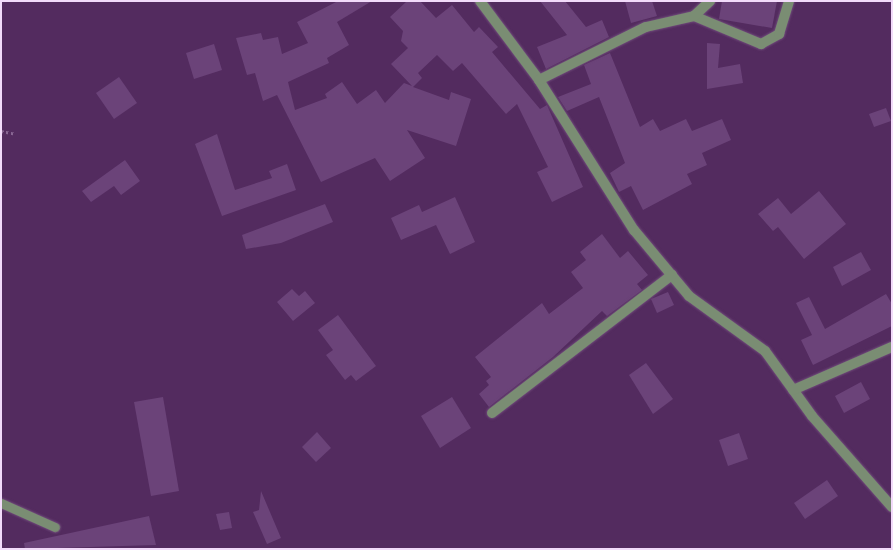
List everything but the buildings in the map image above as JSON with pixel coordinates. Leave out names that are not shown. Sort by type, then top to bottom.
[{"type":"street","points":[[480,1],[539,80],[634,230],[689,296],[765,351],[793,390],[892,507]]},
{"type":"street","points":[[539,80],[646,27],[694,16],[710,1]]},
{"type":"street","points":[[694,16],[761,44],[779,34],[789,1]]},
{"type":"street","points":[[492,413],[672,275]]},
{"type":"street","points":[[793,390],[892,347]]},
{"type":"lane","points":[[1,504],[55,526]]},
{"type":"path","points":[[1,131],[16,134]]}]
